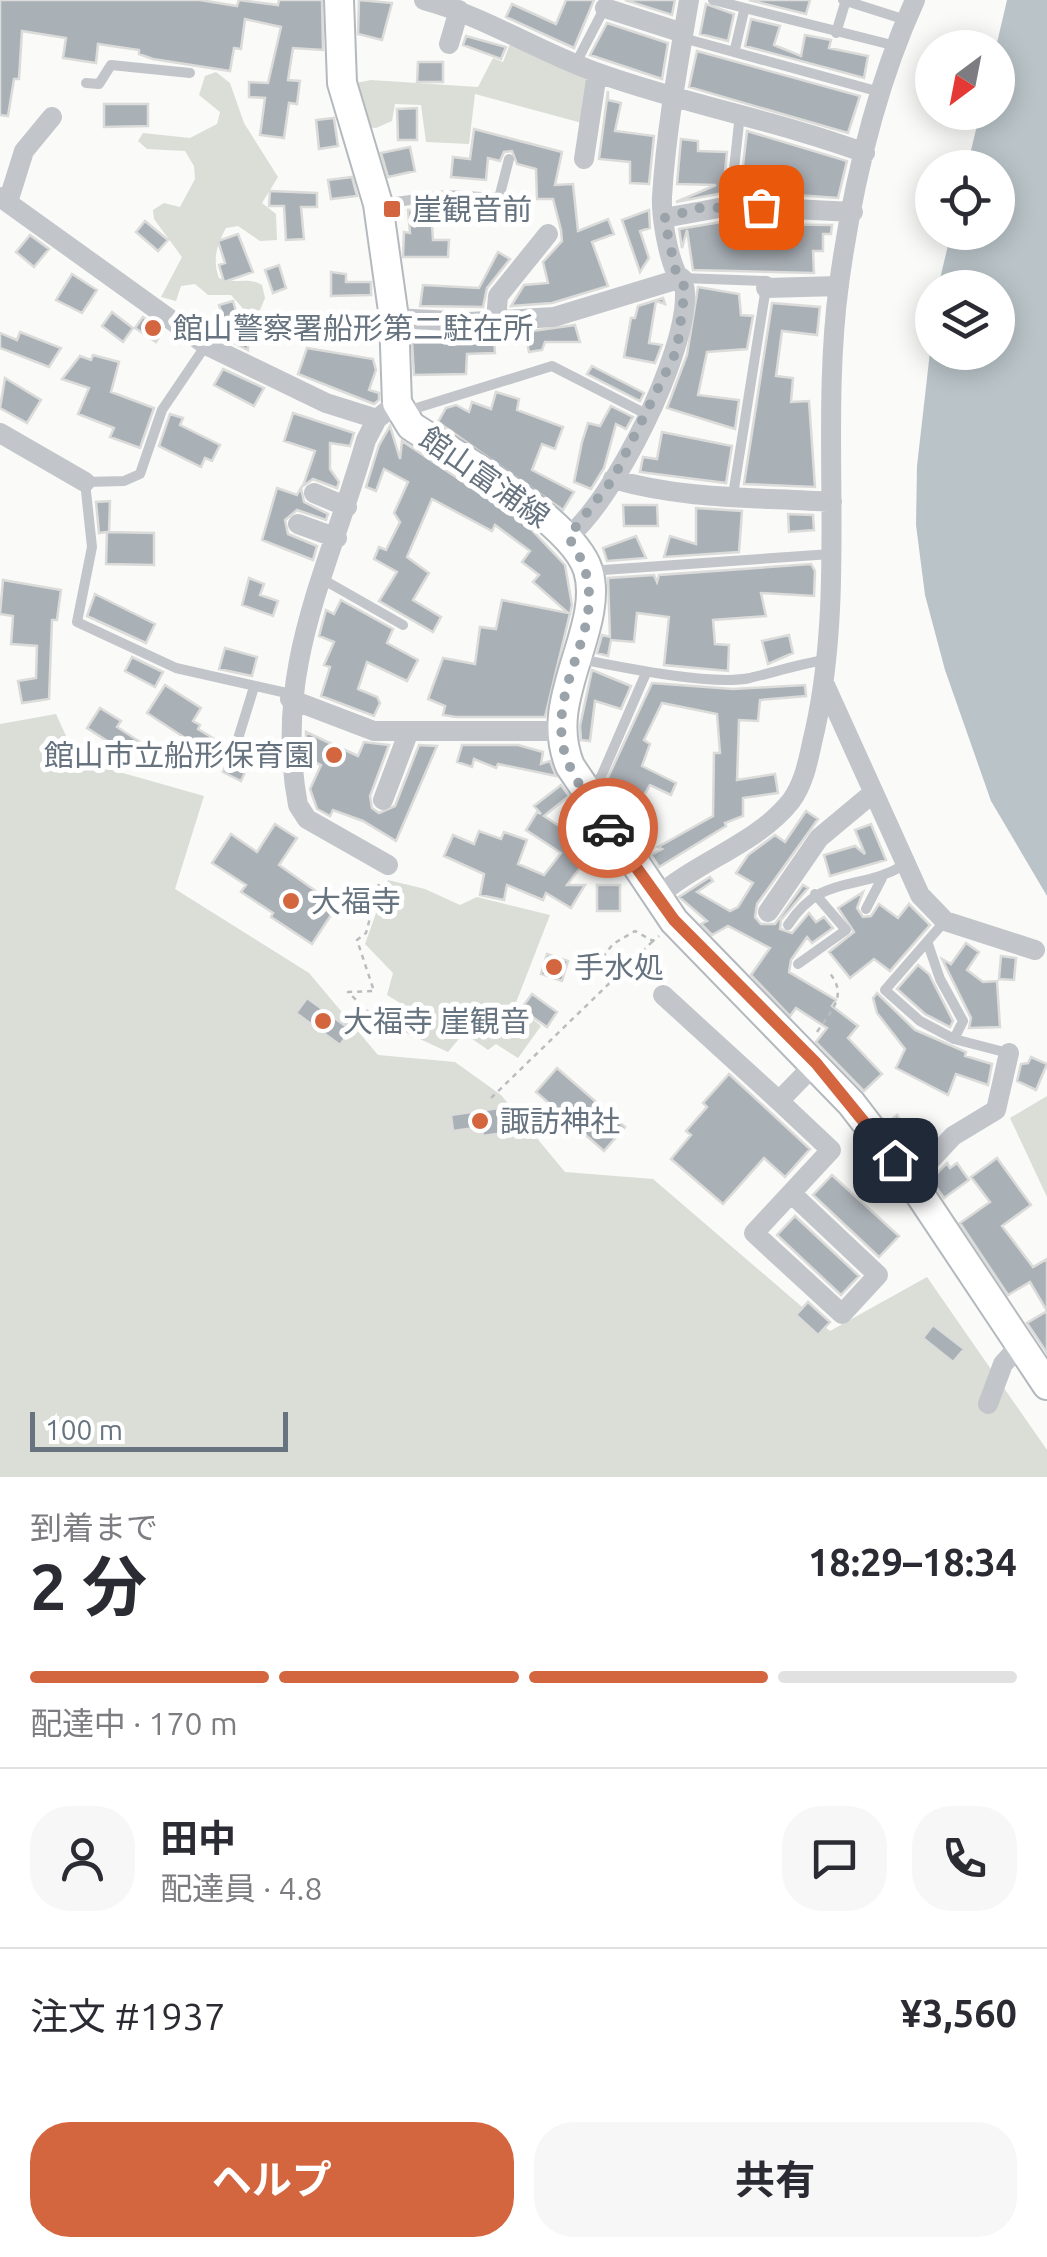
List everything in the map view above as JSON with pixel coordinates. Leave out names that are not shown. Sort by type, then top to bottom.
[{"type":"main road","name":"館山富浦線","points":[[339,0],[342,83],[378,204],[394,318],[392,412],[568,537],[589,572]]},
{"type":"main road","points":[[589,572],[588,616],[562,710],[564,750],[584,791],[665,909],[813,1052],[911,1181],[1038,1363]]},
{"type":"street","points":[[424,0],[459,10],[597,73],[865,153]]},
{"type":"street","points":[[568,537],[613,479],[648,415],[677,350],[684,320],[682,278],[662,202],[673,97],[689,0]]},
{"type":"street","points":[[665,909],[683,874],[756,832],[790,802],[806,770],[824,685],[832,554],[832,393],[839,286],[880,92],[916,0]]},
{"type":"street","points":[[607,4],[683,36]]},
{"type":"street","points":[[449,44],[459,10]]},
{"type":"street","points":[[584,160],[597,73]]},
{"type":"street","points":[[52,117],[24,151],[4,199],[206,344],[326,402],[392,412]]},
{"type":"street","points":[[664,218],[730,206],[853,212]]},
{"type":"street","points":[[496,322],[498,296],[548,234]]},
{"type":"street","points":[[394,318],[496,322],[554,318],[682,278]]},
{"type":"street","points":[[766,288],[839,286]]},
{"type":"street","points":[[388,865],[308,818],[298,805],[291,697],[299,648],[366,440],[392,412]]},
{"type":"street","points":[[0,433],[85,482]]},
{"type":"street","points":[[613,479],[662,493],[832,502]]},
{"type":"street","points":[[314,493],[347,507]]},
{"type":"street","points":[[298,524],[337,538]]},
{"type":"street","points":[[824,685],[920,895],[945,921],[1035,950]]},
{"type":"street","points":[[291,697],[374,730],[562,731]]},
{"type":"street","points":[[383,800],[409,731]]},
{"type":"street","points":[[768,912],[819,838],[872,793]]},
{"type":"street","points":[[663,995],[831,1150],[754,1232],[842,1314],[878,1275],[791,1193]]},
{"type":"street","points":[[778,1101],[813,1052]]},
{"type":"street","points":[[911,1181],[954,1136],[996,1110],[1009,1053]]},
{"type":"street","points":[[988,1404],[1002,1364],[1038,1363]]},
{"type":"lane","points":[[713,0],[896,46]]},
{"type":"lane","points":[[836,32],[845,0],[906,20]]},
{"type":"lane","points":[[576,63],[607,4]]},
{"type":"lane","points":[[735,50],[744,10]]},
{"type":"lane","points":[[683,36],[880,92]]},
{"type":"lane","points":[[86,83],[100,84],[111,65],[190,73]]},
{"type":"lane","points":[[730,206],[740,114]]},
{"type":"lane","points":[[378,204],[446,195],[499,198],[508,159]]},
{"type":"lane","points":[[682,278],[767,281],[733,495]]},
{"type":"lane","points":[[206,344],[162,410],[140,474],[124,481],[85,482],[92,547],[77,622],[176,668],[291,697]]},
{"type":"lane","points":[[392,412],[552,366],[648,415]]},
{"type":"lane","points":[[589,572],[832,554]]},
{"type":"lane","points":[[321,578],[404,625]]},
{"type":"lane","points":[[577,659],[646,673],[748,678],[773,668],[825,660]]},
{"type":"lane","points":[[584,791],[601,777],[646,673]]},
{"type":"lane","points":[[238,742],[254,687]]},
{"type":"lane","points":[[788,925],[815,894],[847,881],[882,878],[904,865]]},
{"type":"lane","points":[[866,909],[882,878]]},
{"type":"lane","points":[[798,964],[846,930],[815,894]]},
{"type":"lane","points":[[945,921],[886,990],[898,1004],[954,1039],[1009,1053]]},
{"type":"lane","points":[[928,944],[940,978],[963,1021],[954,1039]]},
{"type":"path","points":[[368,1036],[385,1028],[348,992],[374,991],[357,940],[366,933],[377,889],[388,865]]},
{"type":"path","points":[[492,1098],[653,941],[665,909]]},
{"type":"path","points":[[584,981],[613,944],[636,931],[653,941]]},
{"type":"path","points":[[813,1052],[840,995],[840,986],[828,971]]},
{"type":"shaded area","points":[[1007,0],[1047,0],[1047,896],[991,801],[945,670],[925,595],[916,525],[917,466],[928,370],[1015,370],[1015,270],[942,270],[947,250],[1015,250],[1015,150],[971,150],[976,130],[1015,130],[1015,30],[1000,30]]},
{"type":"shaded area","points":[[512,39],[592,75],[582,123],[475,94],[469,144],[426,142],[421,105],[395,104],[392,121],[376,128],[366,127],[356,83],[371,80],[478,87],[493,58],[503,62]]},
{"type":"shaded area","points":[[216,72],[230,83],[244,123],[278,177],[262,203],[276,214],[277,240],[260,241],[238,226],[226,228],[216,252],[219,278],[262,285],[265,298],[260,310],[247,313],[231,295],[208,295],[195,284],[181,286],[176,301],[161,297],[182,257],[154,219],[153,210],[164,203],[180,207],[195,179],[194,166],[185,151],[147,149],[138,141],[143,133],[190,138],[217,124],[220,112],[199,95],[205,76]]},
{"type":"shaded area","points":[[56,714],[77,760],[204,796],[175,889],[309,973],[378,1055],[455,1062],[501,1095],[565,1172],[653,1179],[830,1331],[927,1277],[1047,1450],[1047,1477],[0,1477],[0,724]]},
{"type":"shaded area","points":[[388,880],[425,889],[460,905],[477,897],[550,915],[515,1005],[541,1026],[518,1058],[496,1044],[488,1050],[464,1033],[448,1052],[398,1029],[412,1010],[387,995],[393,973],[365,944]]},
{"type":"shaded area","points":[[1047,1096],[1047,1197],[1010,1118]]},
{"type":"building","points":[[0,0],[200,0],[237,6],[239,0],[278,5],[279,0],[322,0],[323,50],[293,48],[288,80],[300,81],[297,104],[289,103],[284,138],[260,135],[265,98],[249,97],[249,82],[268,83],[281,27],[245,19],[241,49],[234,48],[230,71],[153,59],[139,54],[139,50],[98,44],[96,63],[63,58],[66,38],[22,31],[19,79],[14,79],[8,116],[0,115]]},
{"type":"building","points":[[359,0],[392,3],[382,40],[358,34]]},
{"type":"building","points":[[566,0],[594,0],[574,48],[506,17],[512,4],[556,24]]},
{"type":"building","points":[[625,0],[675,0],[672,15]]},
{"type":"building","points":[[749,0],[810,0],[806,14]]},
{"type":"building","points":[[706,4],[734,14],[728,41],[700,34]]},
{"type":"building","points":[[751,19],[780,26],[774,45],[801,56],[805,35],[831,40],[829,48],[868,56],[864,78],[745,46]]},
{"type":"building","points":[[607,23],[668,43],[662,79],[590,55]]},
{"type":"building","points":[[466,36],[506,47],[501,59],[463,45]]},
{"type":"building","points":[[697,51],[860,96],[848,133],[689,87]]},
{"type":"building","points":[[418,62],[443,62],[443,82],[417,82]]},
{"type":"building","points":[[608,91],[608,100],[621,103],[615,131],[654,136],[649,184],[630,183],[630,162],[599,159]]},
{"type":"building","points":[[104,104],[148,104],[148,126],[104,127]]},
{"type":"building","points":[[417,108],[417,140],[398,140],[397,109]]},
{"type":"building","points":[[334,118],[338,146],[319,149],[316,120]]},
{"type":"building","points":[[474,129],[562,152],[555,185],[573,184],[578,231],[608,219],[614,234],[592,242],[608,286],[552,303],[511,306],[524,285],[548,283],[543,262],[562,241],[561,230],[553,199],[537,199],[536,169],[517,164],[512,151],[504,152],[500,161],[488,158],[486,180],[451,177],[453,157],[470,159]]},
{"type":"building","points":[[747,131],[847,161],[838,198],[740,191]]},
{"type":"building","points":[[681,139],[698,141],[698,151],[727,152],[723,193],[676,202],[716,185],[677,184]]},
{"type":"building","points":[[410,147],[415,171],[388,177],[381,153]]},
{"type":"building","points":[[352,177],[357,196],[331,199],[328,180]]},
{"type":"building","points":[[270,191],[317,193],[317,207],[301,207],[304,239],[286,240],[284,206],[269,206]]},
{"type":"building","points":[[431,209],[433,240],[449,240],[448,257],[403,257],[404,232],[410,233],[408,210]]},
{"type":"building","points":[[649,210],[650,228],[640,231],[649,258],[640,272],[622,220]]},
{"type":"building","points":[[145,221],[168,240],[158,251],[136,232]]},
{"type":"building","points":[[727,221],[832,225],[831,234],[823,234],[823,251],[813,251],[814,273],[693,270],[687,230],[682,248],[679,229]]},
{"type":"building","points":[[238,234],[253,272],[224,282],[219,265],[225,263],[218,241]]},
{"type":"building","points":[[30,235],[49,249],[34,267],[16,252]]},
{"type":"building","points":[[498,252],[510,259],[487,288],[483,307],[420,306],[423,285],[479,288]]},
{"type":"building","points":[[279,265],[286,288],[273,293],[265,270]]},
{"type":"building","points":[[331,272],[346,274],[346,282],[371,282],[371,295],[331,296]]},
{"type":"building","points":[[72,274],[97,290],[82,313],[56,300]]},
{"type":"building","points":[[698,287],[739,294],[741,315],[753,316],[747,349],[707,352],[698,395],[739,400],[735,429],[667,408],[687,355]]},
{"type":"building","points":[[663,298],[665,304],[656,301],[649,343],[662,345],[655,363],[624,357],[631,318],[635,318],[638,306]]},
{"type":"building","points":[[233,301],[241,328],[249,321],[248,350],[230,341],[219,305]]},
{"type":"building","points":[[772,303],[820,307],[817,335],[782,331],[776,376],[793,378],[791,402],[809,401],[815,487],[744,484]]},
{"type":"building","points":[[112,312],[133,328],[123,342],[102,326]]},
{"type":"building","points":[[143,317],[163,331],[156,342],[135,328]]},
{"type":"building","points":[[575,325],[580,342],[545,342],[542,350],[529,352],[525,332]]},
{"type":"building","points":[[20,332],[61,348],[49,367],[0,348],[0,333],[17,340]]},
{"type":"building","points":[[419,333],[494,335],[495,353],[467,354],[466,374],[414,375],[412,342],[419,342]]},
{"type":"building","points":[[307,348],[373,359],[376,370],[369,390],[379,393],[379,400],[374,404],[298,374]]},
{"type":"building","points":[[93,355],[119,362],[111,392],[154,408],[140,448],[110,437],[114,428],[78,414],[89,388],[62,379],[80,356],[91,360]]},
{"type":"building","points":[[592,366],[644,393],[640,401],[587,374]]},
{"type":"building","points":[[223,369],[264,388],[254,406],[214,385]]},
{"type":"building","points":[[5,378],[41,400],[27,423],[0,408]]},
{"type":"building","points":[[496,392],[519,399],[517,410],[563,427],[555,449],[542,444],[532,470],[574,492],[563,510],[438,422],[446,408],[456,405],[469,412],[472,402],[491,409]]},
{"type":"building","points":[[611,406],[633,417],[626,429],[616,424],[604,468],[591,489],[574,482],[582,442],[588,423],[600,426]]},
{"type":"building","points":[[293,413],[354,433],[350,446],[330,443],[330,469],[339,482],[337,488],[313,479],[303,486],[315,451],[284,441]]},
{"type":"building","points":[[170,414],[183,418],[180,425],[220,445],[212,461],[205,458],[201,467],[159,446]]},
{"type":"building","points":[[390,426],[400,459],[402,441],[526,524],[565,565],[572,605],[545,717],[443,715],[445,706],[428,699],[443,658],[475,664],[480,627],[496,629],[502,600],[568,613],[533,582],[539,575],[522,562],[530,551],[495,525],[492,531],[432,499],[407,557],[429,573],[413,600],[441,617],[433,632],[379,601],[397,572],[374,559],[379,547],[386,550],[400,522],[394,513],[408,482],[384,469],[376,491],[366,487],[379,445]]},
{"type":"building","points":[[662,432],[732,446],[726,483],[640,472],[643,457],[657,459]]},
{"type":"building","points":[[277,488],[297,495],[301,488],[304,502],[328,514],[326,520],[297,510],[285,520],[288,534],[317,546],[313,560],[262,540]]},
{"type":"building","points":[[110,501],[109,532],[154,533],[154,565],[106,564],[107,532],[99,533],[96,502]]},
{"type":"building","points":[[623,505],[657,505],[658,526],[624,526]]},
{"type":"building","points":[[696,508],[742,511],[739,552],[664,557],[670,536],[696,544]]},
{"type":"building","points":[[788,514],[813,515],[814,530],[789,532]]},
{"type":"building","points":[[636,536],[646,558],[607,561],[603,548]]},
{"type":"building","points":[[811,564],[815,571],[814,596],[761,593],[766,616],[713,620],[715,644],[729,645],[728,671],[664,665],[669,617],[637,613],[634,642],[611,640],[608,656],[597,653],[602,635],[610,637],[608,578],[654,575],[657,582],[659,575]]},
{"type":"building","points":[[249,578],[264,584],[260,595],[278,601],[273,616],[242,605]]},
{"type":"building","points":[[3,580],[61,590],[57,620],[52,620],[49,699],[22,703],[18,681],[36,678],[37,646],[11,644],[13,616],[0,614]]},
{"type":"building","points":[[95,594],[155,624],[146,643],[87,616]]},
{"type":"building","points":[[341,600],[393,629],[387,643],[418,660],[407,681],[367,662],[358,689],[377,697],[380,703],[374,716],[321,696],[330,667],[324,665],[334,642],[319,636],[326,610],[334,614]]},
{"type":"building","points":[[789,635],[793,653],[768,664],[762,641]]},
{"type":"building","points":[[225,648],[257,657],[252,676],[219,669]]},
{"type":"building","points":[[132,657],[163,672],[155,687],[125,671]]},
{"type":"building","points":[[592,670],[631,686],[621,709],[595,701],[590,741],[581,740],[580,726]]},
{"type":"building","points":[[652,683],[733,689],[805,685],[806,696],[760,700],[758,721],[739,720],[737,780],[775,774],[778,793],[743,798],[743,816],[725,823],[726,826],[659,867],[651,855],[662,849],[658,847],[713,816],[714,753],[720,753],[717,714],[662,703],[644,740],[650,744],[642,766],[676,783],[671,795],[650,785],[640,802],[619,790],[615,796],[608,792],[604,786]]},
{"type":"building","points":[[165,685],[201,708],[193,721],[200,725],[198,729],[244,757],[240,765],[247,768],[241,781],[223,772],[226,765],[147,713]]},
{"type":"building","points":[[100,708],[121,721],[117,727],[140,742],[131,756],[87,728]]},
{"type":"building","points":[[306,732],[358,756],[364,742],[389,745],[370,796],[372,808],[379,813],[395,806],[419,745],[437,746],[396,841],[363,821],[333,810],[330,816],[317,809],[310,789],[321,765],[306,758]]},
{"type":"building","points":[[462,745],[518,745],[543,752],[541,764],[550,761],[556,776],[498,764],[496,768],[474,759],[472,767],[457,762]]},
{"type":"building","points":[[561,785],[569,796],[544,816],[573,835],[581,824],[605,850],[602,856],[593,851],[567,885],[585,885],[571,908],[546,893],[543,900],[507,885],[504,900],[480,895],[484,874],[444,856],[453,835],[474,844],[479,831],[501,839],[504,832],[527,840],[518,864],[544,875],[561,853],[526,830],[537,812],[541,814],[534,806]]},
{"type":"building","points":[[806,811],[818,819],[757,904],[755,917],[761,924],[775,924],[803,885],[808,888],[781,920],[780,929],[792,933],[809,913],[816,922],[824,917],[833,928],[812,943],[807,937],[791,960],[789,972],[836,1000],[832,1006],[858,1026],[848,1038],[882,1074],[864,1091],[816,1042],[827,1028],[796,1008],[790,1016],[751,975],[770,948],[728,926],[712,935],[701,924],[707,921],[679,897],[710,877],[713,881],[697,892],[730,911],[738,907],[753,883],[736,873],[748,855],[775,835],[785,842]]},
{"type":"building","points":[[275,824],[297,838],[279,865],[337,906],[312,944],[271,917],[273,913],[241,892],[246,885],[212,863],[231,834],[257,852]]},
{"type":"building","points":[[871,824],[886,860],[830,876],[824,855],[855,846],[865,854],[855,830]]},
{"type":"building","points":[[597,885],[620,885],[620,911],[597,911]]},
{"type":"building","points":[[863,892],[857,908],[863,917],[871,916],[879,904],[898,918],[909,904],[930,925],[890,971],[874,959],[850,978],[829,952],[854,932],[838,908]]},
{"type":"building","points":[[966,943],[979,952],[967,970],[983,982],[997,981],[1000,1027],[969,1028],[971,1018],[942,959],[951,964]]},
{"type":"building","name":"手水処","points":[[547,954],[568,961],[562,981],[541,974]]},
{"type":"building","points":[[1001,956],[1016,958],[1014,980],[999,979]]},
{"type":"building","points":[[918,965],[929,974],[953,1021],[950,1027],[925,1014],[897,989]]},
{"type":"building","points":[[877,993],[915,1030],[966,1052],[965,1056],[992,1064],[988,1085],[956,1074],[948,1095],[896,1068],[905,1049],[877,1013],[873,998]]},
{"type":"building","points":[[532,994],[557,1012],[547,1027],[521,1009]]},
{"type":"building","name":"大福寺 崖観音","points":[[307,998],[351,1030],[340,1045],[296,1013]]},
{"type":"building","points":[[1031,1057],[1047,1064],[1036,1090],[1017,1081],[1021,1064],[1028,1063]]},
{"type":"building","points":[[557,1068],[625,1127],[604,1151],[536,1092]]},
{"type":"building","points":[[729,1074],[810,1149],[785,1177],[764,1158],[723,1204],[671,1159],[691,1135],[686,1131],[707,1107],[703,1103]]},
{"type":"building","name":"諏訪神社","points":[[499,1108],[500,1115],[508,1114],[510,1132],[483,1136],[482,1127],[453,1131],[451,1115]]},
{"type":"building","points":[[897,1115],[905,1127],[913,1120],[930,1140],[915,1157],[888,1122]]},
{"type":"building","points":[[997,1158],[1031,1205],[1002,1226],[1033,1267],[1047,1259],[1047,1311],[1030,1282],[1008,1295],[960,1223],[990,1202],[971,1177]]},
{"type":"building","points":[[947,1163],[950,1168],[957,1163],[969,1180],[944,1198],[931,1180]]},
{"type":"building","points":[[832,1175],[899,1236],[879,1257],[813,1195]]},
{"type":"building","points":[[795,1216],[859,1276],[841,1295],[777,1235]]},
{"type":"building","points":[[808,1302],[830,1322],[818,1335],[796,1315]]},
{"type":"building","points":[[1047,1311],[1047,1353],[1027,1323]]},
{"type":"building","points":[[933,1325],[964,1349],[953,1362],[923,1338]]},
{"type":"way so far","points":[[608,828],[564,750],[562,710],[588,616],[590,592],[589,572],[568,537],[613,479],[677,350],[684,320],[685,288],[676,272],[664,218],[700,208],[761,207]]},
{"type":"place","name":"崖観音前","points":[[392,209]]},
{"type":"place","name":"館山警察署船形第二駐在所","points":[[153,328]]},
{"type":"place","name":"館山市立船形保育園","points":[[334,755]]},
{"type":"place","name":"大福寺","points":[[291,901]]},
{"type":"place","name":"手水処","points":[[554,967]]},
{"type":"place","name":"大福寺 崖観音","points":[[323,1021]]},
{"type":"place","name":"諏訪神社","points":[[480,1121]]},
{"type":"route","points":[[608,828],[656,898],[704,955],[816,1063],[895,1160]]}]
